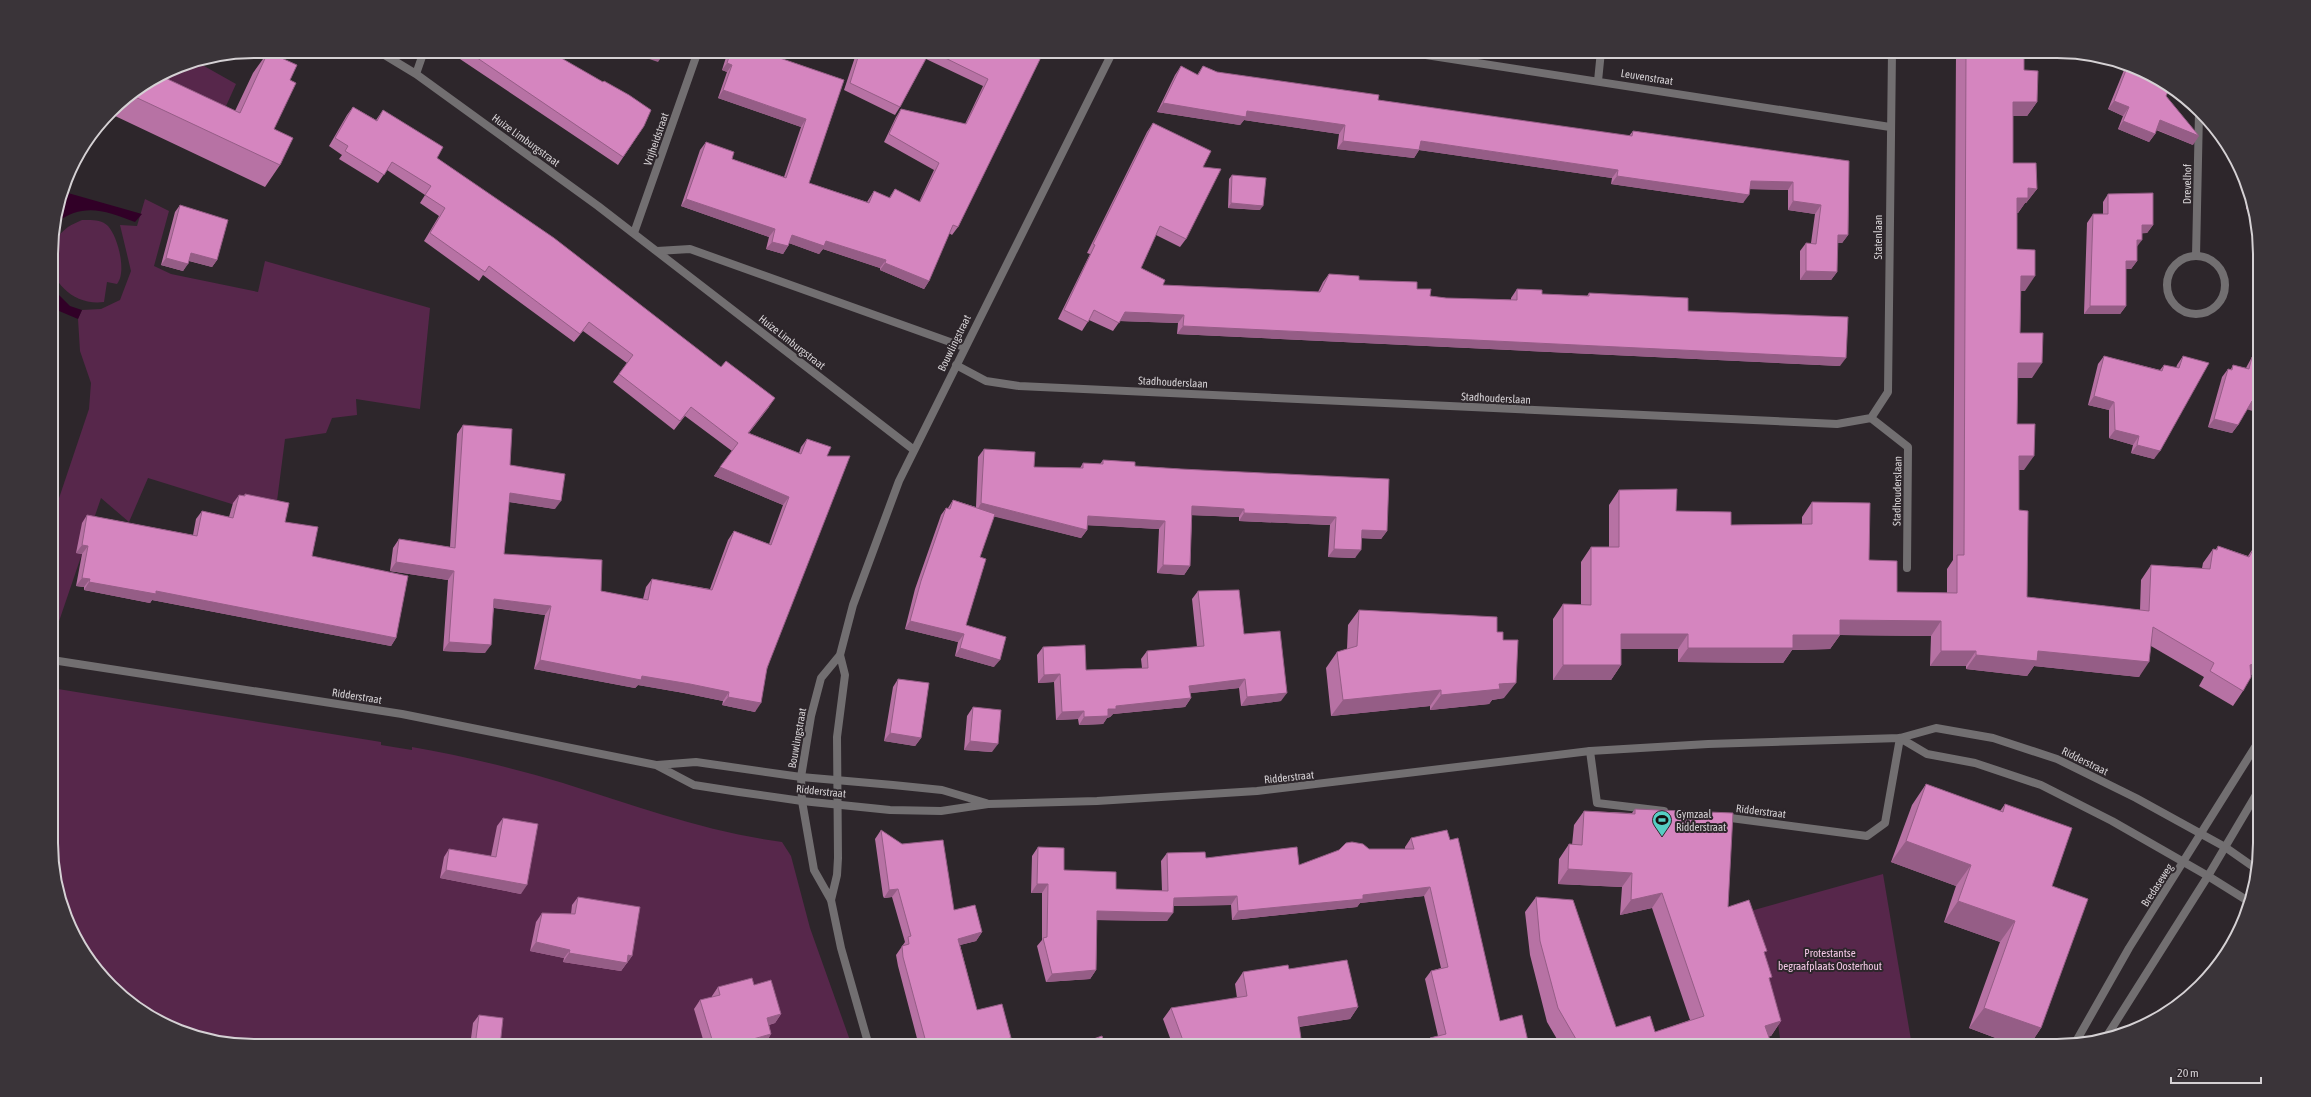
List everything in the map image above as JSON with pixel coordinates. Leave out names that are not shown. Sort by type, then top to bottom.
[{"type":"street","name":"Huize Limburgstraat","points":[[390,58],[416,74],[634,233],[914,450]]},
{"type":"street","points":[[416,74],[422,58]]},
{"type":"street","name":"Vrijheidstraat","points":[[634,233],[696,58]]},
{"type":"street","name":"Bouwlingstraat","points":[[867,1039],[841,948],[831,900],[814,870],[802,801],[801,777],[806,739],[821,678],[840,655],[859,590],[899,481],[964,347],[1109,58]]},
{"type":"street","name":"Leuvenstraat","points":[[1446,58],[1890,127]]},
{"type":"street","points":[[1598,81],[1600,58]]},
{"type":"street","name":"Statenlaan","points":[[1871,418],[1888,392],[1892,58]]},
{"type":"street","name":"Drevelhof","points":[[2196,256],[2199,119]]},
{"type":"street","points":[[657,251],[690,249],[964,347]]},
{"type":"street","points":[[2188,256],[2196,256],[2213,260],[2222,270],[2226,282],[2220,303],[2212,310],[2201,314],[2190,314],[2180,310],[2173,302],[2168,293],[2167,282],[2170,272],[2176,263],[2188,256]]},
{"type":"street","name":"Stadhouderslaan","points":[[956,365],[986,381],[1019,386],[1837,424],[1871,418],[1908,447],[1907,568]]},
{"type":"street","name":"Bouwlingstraat","points":[[831,900],[837,875],[838,737],[845,675],[840,655]]},
{"type":"street","name":"Ridderstraat","points":[[58,661],[402,714],[656,765],[696,762],[801,777],[942,790],[988,804]]},
{"type":"street","name":"Ridderstraat","points":[[656,765],[694,785],[802,801],[890,810],[941,811],[988,804],[1097,801],[1257,791],[1590,751],[1708,744],[1900,738],[1936,728],[1993,738],[2057,759],[2202,834],[2225,847],[2251,865]]},
{"type":"street","points":[[1900,738],[1927,754],[1975,764],[2041,785],[2112,821],[2245,899]]},
{"type":"street","name":"Ridderstraat","points":[[1714,816],[1867,836],[1885,823],[1900,738]]},
{"type":"street","name":"Bredaseweg","points":[[2078,1038],[2129,948],[2202,834],[2253,750]]},
{"type":"street","points":[[1590,751],[1597,803],[1675,812]]},
{"type":"street","points":[[2110,1032],[2208,876],[2253,800]]},
{"type":"green space","points":[[203,65],[236,84],[217,126],[144,92],[167,78],[191,68]]},
{"type":"green space","points":[[145,199],[169,211],[154,266],[171,274],[258,292],[265,261],[430,308],[420,409],[356,399],[357,415],[332,418],[326,433],[285,439],[277,501],[264,514],[148,478],[129,522],[101,498],[58,624],[58,501],[89,409],[91,383],[80,351],[78,319],[82,310],[101,309],[120,300],[131,271],[120,225],[137,226]]},
{"type":"green space","points":[[82,220],[96,220],[102,222],[108,226],[115,238],[121,263],[120,279],[117,284],[107,282],[104,302],[89,302],[75,297],[64,288],[58,280],[59,237],[73,224]]},
{"type":"green space","points":[[58,689],[381,742],[381,745],[412,750],[412,747],[450,754],[563,783],[699,825],[754,838],[782,842],[791,856],[810,928],[850,1039],[241,1039],[191,1029],[156,1013],[115,982],[84,941],[68,906],[58,856]]},
{"type":"green space","name":"Protestantse begraafplaats Oosterhout","points":[[1883,874],[1911,1039],[1780,1039],[1776,1009],[1747,912]]},
{"type":"shaded area","points":[[68,193],[142,214],[135,222],[95,210],[76,212],[62,219]]},
{"type":"shaded area","points":[[58,294],[70,306],[82,310],[78,319],[58,311]]},
{"type":"building","points":[[265,58],[281,58],[297,65],[290,80],[296,83],[274,129],[293,138],[280,165],[137,98],[166,78],[240,113]]},
{"type":"building","points":[[477,58],[561,58],[629,95],[651,110],[644,126],[623,157]]},
{"type":"building","points":[[729,58],[780,58],[844,80],[809,183],[869,203],[874,191],[890,198],[895,189],[920,202],[939,163],[889,134],[901,109],[966,124],[988,79],[945,58],[1041,58],[958,227],[953,225],[929,281],[885,263],[886,260],[826,241],[824,246],[792,235],[788,246],[772,242],[775,229],[686,199],[706,142],[734,152],[732,159],[786,178],[806,119],[723,90],[732,65],[727,63]]},
{"type":"building","points":[[858,58],[926,58],[900,107],[850,83]]},
{"type":"building","points":[[1966,58],[2024,58],[2024,70],[2038,71],[2037,102],[2013,102],[2013,163],[2036,163],[2037,189],[2028,188],[2028,198],[2017,198],[2017,249],[2035,250],[2035,276],[2021,276],[2020,333],[2043,333],[2042,363],[2018,363],[2017,424],[2035,424],[2034,456],[2019,456],[2019,510],[2028,511],[2027,597],[2149,611],[2151,565],[2210,569],[2213,549],[2217,550],[2218,546],[2249,557],[2253,550],[2253,664],[2250,665],[2251,677],[2243,691],[2210,671],[2214,663],[2153,627],[2149,662],[2038,651],[2037,661],[1976,655],[1976,651],[1941,651],[1941,621],[1840,620],[1840,635],[1793,635],[1793,648],[1688,648],[1688,634],[1621,634],[1621,665],[1563,665],[1563,604],[1591,605],[1591,547],[1619,547],[1619,490],[1677,489],[1676,511],[1731,512],[1731,525],[1812,524],[1812,502],[1870,503],[1869,560],[1897,561],[1897,592],[1957,593],[1957,555],[1964,555]]},
{"type":"building","points":[[1181,66],[1198,75],[1203,66],[1217,72],[1379,95],[1378,100],[1632,136],[1633,131],[1849,161],[1848,235],[1838,235],[1837,272],[1806,271],[1806,243],[1816,244],[1821,205],[1793,201],[1793,182],[1751,181],[1749,195],[1617,176],[1618,170],[1421,141],[1419,150],[1343,141],[1345,125],[1247,111],[1246,117],[1163,103]]},
{"type":"building","points":[[2126,70],[2144,78],[2168,92],[2166,96],[2199,136],[2160,120],[2155,134],[2123,121],[2129,107],[2114,101]]},
{"type":"building","points":[[353,107],[377,121],[383,110],[443,147],[437,158],[554,238],[721,367],[726,361],[775,398],[748,433],[801,454],[807,439],[831,447],[827,456],[850,456],[767,668],[761,703],[728,697],[729,692],[690,684],[642,676],[641,680],[540,660],[551,606],[494,599],[491,645],[449,642],[454,571],[396,562],[399,539],[455,548],[463,425],[512,429],[510,465],[565,474],[561,501],[510,493],[504,554],[602,560],[601,591],[648,600],[652,579],[712,590],[734,531],[771,545],[789,497],[720,467],[738,443],[691,407],[680,421],[619,374],[633,355],[589,322],[580,334],[489,266],[485,272],[430,233],[445,208],[425,195],[431,186],[392,162],[384,175],[345,151],[348,146],[335,138]]},
{"type":"building","points":[[1153,123],[1211,151],[1203,167],[1221,169],[1186,239],[1160,226],[1141,268],[1165,280],[1163,285],[1320,292],[1329,274],[1359,276],[1359,280],[1417,282],[1417,289],[1431,289],[1430,296],[1446,298],[1517,300],[1517,289],[1542,290],[1542,294],[1589,296],[1589,293],[1688,298],[1688,311],[1848,317],[1846,358],[1183,326],[1184,315],[1125,312],[1119,323],[1094,310],[1088,322],[1064,310],[1095,245],[1093,244]]},
{"type":"building","points":[[1232,175],[1266,178],[1263,206],[1231,203]]},
{"type":"building","points":[[2153,193],[2153,225],[2142,225],[2142,240],[2137,240],[2137,261],[2126,261],[2126,306],[2090,306],[2093,214],[2108,214],[2108,194]]},
{"type":"building","points":[[180,205],[228,220],[217,260],[191,253],[188,264],[166,258]]},
{"type":"building","points":[[2104,356],[2162,371],[2164,365],[2179,368],[2183,356],[2209,363],[2160,451],[2137,445],[2139,436],[2115,430],[2114,402],[2094,396]]},
{"type":"building","points":[[2253,357],[2253,401],[2238,425],[2214,419],[2228,369],[2232,370],[2233,365],[2249,369]]},
{"type":"building","points":[[984,449],[1035,452],[1034,467],[1083,468],[1083,463],[1103,464],[1103,460],[1135,462],[1135,466],[1389,479],[1387,531],[1362,530],[1361,550],[1334,549],[1336,517],[1244,513],[1244,509],[1192,506],[1190,566],[1163,565],[1165,521],[1088,516],[1087,530],[981,503]]},
{"type":"building","points":[[245,494],[289,503],[285,522],[318,527],[312,556],[408,576],[396,638],[156,591],[156,594],[89,582],[90,579],[82,578],[88,546],[82,545],[87,515],[197,536],[202,511],[233,518],[239,495],[245,496]]},
{"type":"building","points":[[953,500],[995,514],[980,557],[986,559],[966,625],[1006,637],[1000,660],[960,648],[964,634],[910,621],[921,581],[946,508],[950,509]]},
{"type":"building","points":[[1239,590],[1244,634],[1280,631],[1287,693],[1247,697],[1245,679],[1189,686],[1191,698],[1116,706],[1116,709],[1108,709],[1108,716],[1084,717],[1084,711],[1062,712],[1060,674],[1044,675],[1043,647],[1085,645],[1086,670],[1148,668],[1147,651],[1204,646],[1198,591]]},
{"type":"building","points":[[1359,610],[1497,617],[1497,632],[1503,632],[1503,640],[1518,640],[1516,683],[1499,684],[1500,689],[1441,695],[1441,690],[1343,700],[1337,652],[1357,646]]},
{"type":"building","points":[[898,679],[929,683],[921,738],[890,733]]},
{"type":"building","points":[[973,707],[1001,710],[998,744],[970,741]]},
{"type":"building","points":[[1926,784],[2003,812],[2005,804],[2072,828],[2052,886],[2088,899],[2041,1028],[1984,1008],[2015,921],[1958,901],[1971,865],[1906,841]]},
{"type":"building","points":[[1635,809],[1733,813],[1728,907],[1749,900],[1767,951],[1764,952],[1772,977],[1769,978],[1781,1021],[1765,1026],[1770,1039],[1576,1039],[1558,1008],[1540,941],[1536,897],[1573,900],[1616,1027],[1650,1016],[1655,1032],[1704,1016],[1662,893],[1631,900],[1632,873],[1568,869],[1569,844],[1582,845],[1584,811],[1635,814]]},
{"type":"building","points":[[503,818],[538,824],[527,885],[446,870],[449,849],[496,857]]},
{"type":"building","points":[[881,830],[902,844],[943,840],[954,910],[975,905],[982,932],[958,939],[977,1010],[1002,1004],[1011,1038],[925,1039],[903,957],[902,946],[909,944],[908,937],[911,936],[898,889],[889,890]]},
{"type":"building","points":[[1447,830],[1450,840],[1458,838],[1500,1021],[1522,1015],[1527,1039],[1430,1039],[1446,1034],[1431,971],[1448,967],[1430,887],[1363,895],[1363,899],[1238,911],[1237,896],[1174,898],[1173,913],[1097,911],[1096,970],[1052,974],[1043,938],[1047,937],[1048,884],[1037,884],[1038,847],[1064,848],[1064,870],[1116,872],[1116,889],[1168,891],[1167,853],[1205,852],[1206,858],[1297,847],[1299,865],[1339,850],[1346,843],[1352,842],[1363,844],[1369,849],[1414,849],[1411,838]]},
{"type":"building","points":[[578,897],[640,907],[632,956],[628,955],[627,963],[569,953],[570,950],[536,942],[542,913],[575,914]]},
{"type":"building","points":[[1347,960],[1358,1007],[1298,1017],[1301,1039],[1182,1039],[1171,1008],[1247,996],[1243,972],[1288,965],[1289,969]]},
{"type":"building","points":[[752,978],[754,985],[771,980],[781,1014],[767,1018],[771,1034],[753,1039],[712,1039],[700,1000],[720,995],[718,987]]},
{"type":"building","points":[[479,1015],[503,1018],[501,1039],[476,1039]]},
{"type":"building","points":[[1102,1036],[1103,1039],[1094,1039]]},
{"type":"place","name":"Gymzaal Ridderstraat","points":[[1662,837]]}]
